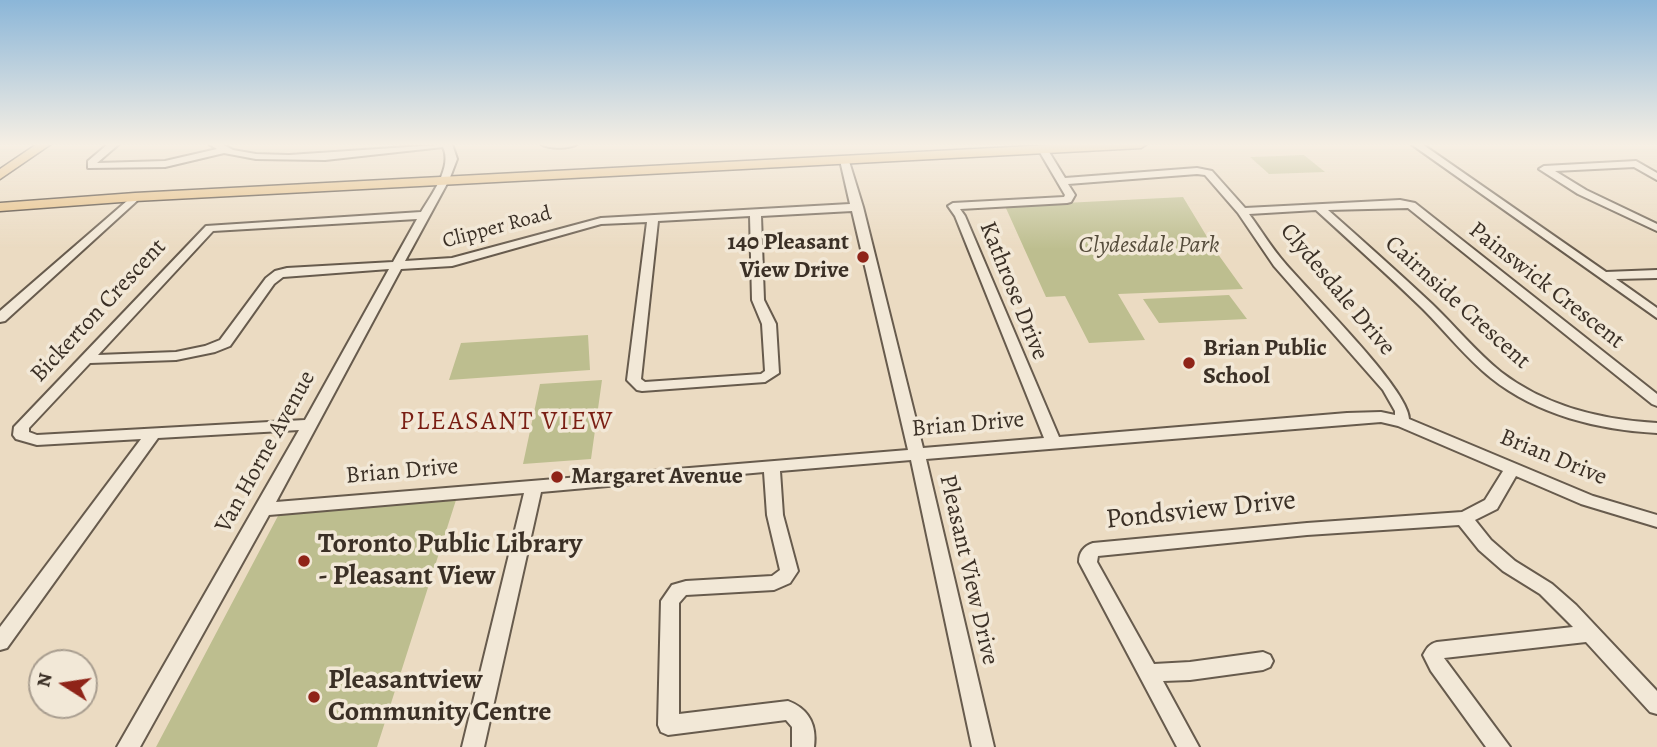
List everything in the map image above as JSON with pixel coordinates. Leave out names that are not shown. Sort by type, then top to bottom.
[{"type":"main road","points":[[0,206],[66,200],[467,179]]},
{"type":"main road","points":[[0,200],[66,200]]},
{"type":"street","name":"Pleasant View Drive","points":[[850,179],[983,747]]},
{"type":"street","name":"Clydesdale Drive","points":[[1062,181],[1096,179]]},
{"type":"street","name":"Clydesdale Drive","points":[[1213,179],[1242,211],[1278,263],[1389,388],[1402,411],[1402,422]]},
{"type":"street","points":[[1465,179],[1657,314]]},
{"type":"street","points":[[1560,179],[1657,228]]},
{"type":"street","name":"Van Horne Avenue","points":[[128,747],[264,509],[444,180]]},
{"type":"street","name":"Kathrose Drive","points":[[1054,443],[960,216],[953,206],[1067,200],[1070,195],[1062,181]]},
{"type":"street","points":[[0,318],[135,197]]},
{"type":"street","name":"Painswick Crescent","points":[[1242,211],[1400,203],[1411,205],[1657,401]]},
{"type":"street","name":"Clipper Road","points":[[86,359],[188,354],[215,348],[225,343],[279,274],[452,262],[601,221],[858,207]]},
{"type":"street","name":"Cairnside Crescent","points":[[1320,208],[1504,381],[1580,416],[1628,427],[1657,428]]},
{"type":"street","points":[[653,218],[634,380],[642,387],[754,379],[772,373],[769,324],[758,300],[755,212]]},
{"type":"street","name":"Bickerton Crescent","points":[[309,425],[37,440],[21,435],[22,428],[210,228],[425,215]]},
{"type":"street","points":[[1603,276],[1657,274]]},
{"type":"street","points":[[0,303],[18,302]]},
{"type":"street","name":"Brian Drive","points":[[264,509],[1381,417],[1402,422],[1587,500],[1657,521]]},
{"type":"street","points":[[0,642],[154,433]]},
{"type":"street","points":[[772,466],[775,515],[789,571],[784,578],[774,583],[686,588],[673,595],[670,601],[668,725],[788,710],[798,715],[803,722],[803,747]]},
{"type":"street","name":"Pondsview Drive","points":[[1188,747],[1149,673],[1129,643],[1088,562],[1088,556],[1093,550],[1307,529],[1463,518],[1483,511],[1500,498],[1513,468]]},
{"type":"street","points":[[473,747],[534,485]]},
{"type":"street","points":[[1463,518],[1485,545],[1509,566],[1546,589],[1592,633],[1657,705]]},
{"type":"street","points":[[1499,747],[1438,665],[1433,655],[1437,650],[1592,633]]},
{"type":"street","points":[[1149,673],[1190,671],[1263,661]]},
{"type":"green space","name":"Clydesdale Park","points":[[1183,197],[1215,250],[1243,289],[1118,294],[1145,340],[1089,343],[1065,296],[1046,297],[1005,206]]},
{"type":"green space","points":[[1229,295],[1247,319],[1159,323],[1143,299]]},
{"type":"green space","points":[[588,335],[590,370],[449,380],[461,343]]},
{"type":"green space","points":[[602,380],[591,459],[523,464],[540,384]]},
{"type":"green space","points":[[456,500],[377,747],[156,747],[279,514]]},
{"type":"place","name":"140 Pleasant View Drive","points":[[863,257]]},
{"type":"place","name":"Brian Public School","points":[[1189,363]]},
{"type":"place","name":"Margaret Avenue","points":[[557,477]]},
{"type":"place","name":"Toronto Public Library - Pleasant View","points":[[304,561]]},
{"type":"place","name":"Pleasantview Community Centre","points":[[314,697]]},
{"type":"district","name":"PLEASANT VIEW","points":[[507,423]]}]
